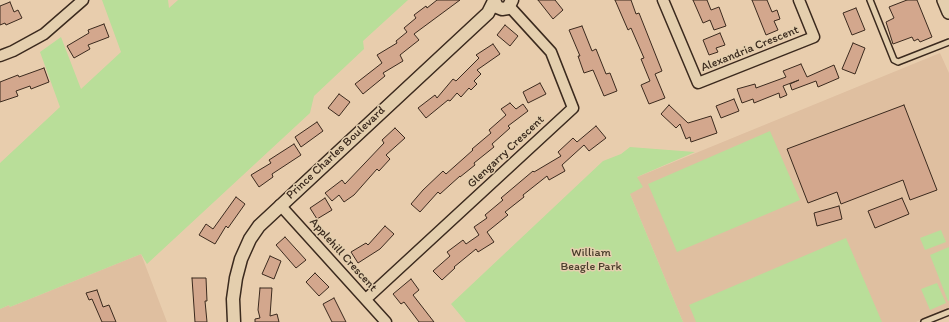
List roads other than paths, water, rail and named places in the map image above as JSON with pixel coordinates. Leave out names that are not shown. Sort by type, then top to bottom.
[{"type":"main road","points":[[944,0],[949,12]]},
{"type":"street","points":[[0,56],[13,51],[44,34],[83,0]]},
{"type":"street","name":"Alexandria Crescent","points":[[663,0],[698,83],[814,37],[799,0]]},
{"type":"street","name":"Prince Charles Boulevard","points":[[234,322],[233,299],[241,258],[259,226],[280,205],[499,5]]},
{"type":"street","name":"Glengarry Crescent","points":[[366,299],[573,108],[551,52],[499,5]]},
{"type":"street","name":"Applehill Crescent","points":[[280,205],[386,322]]},
{"type":"lane","points":[[870,0],[894,60],[898,62],[949,42]]},
{"type":"lane","points":[[924,322],[949,312]]},
{"type":"park label","name":"William Beagle Park","points":[[591,260]]}]
